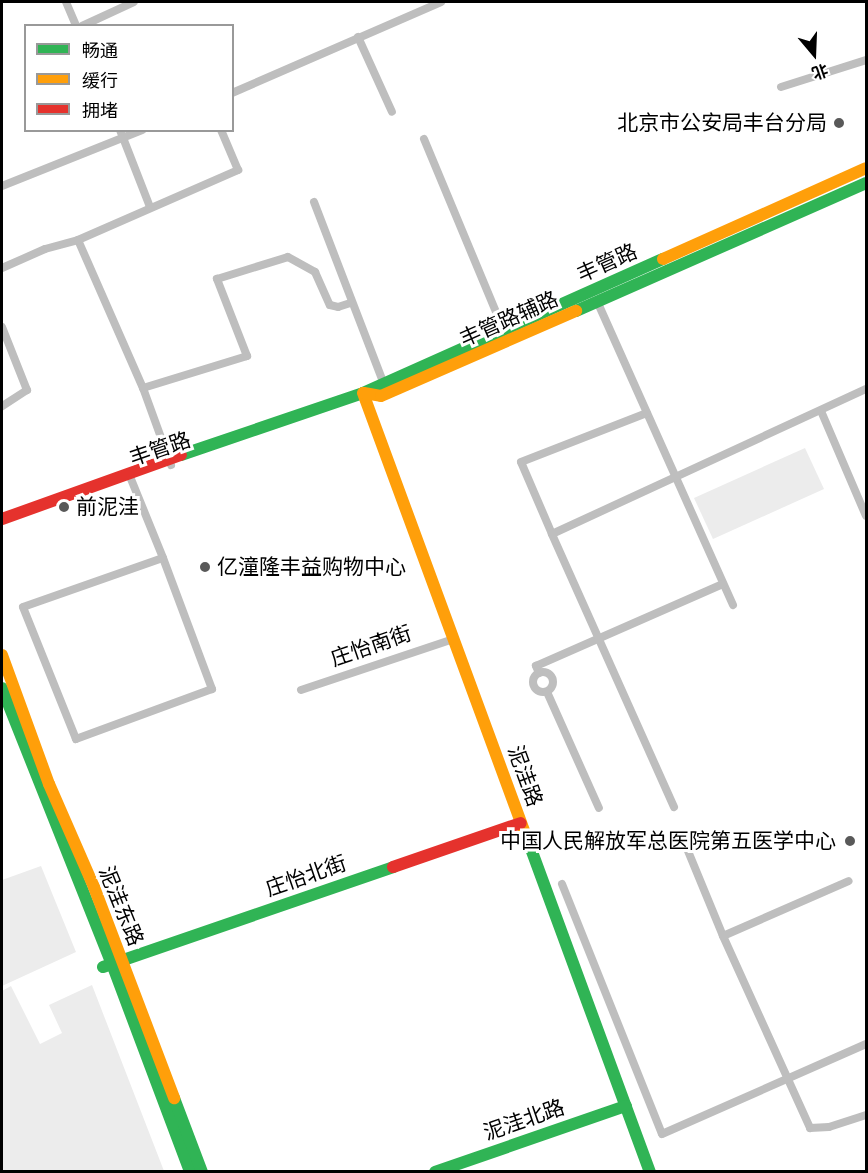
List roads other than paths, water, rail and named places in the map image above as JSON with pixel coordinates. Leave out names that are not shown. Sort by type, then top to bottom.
[{"type":"street","points":[[66,2],[75,24]]},
{"type":"street","points":[[86,24],[134,2]]},
{"type":"street","points":[[234,92],[358,36],[441,2]]},
{"type":"street","points":[[358,36],[392,112]]},
{"type":"street","points":[[780,87],[867,60]]},
{"type":"street","points":[[2,268],[45,249],[78,240],[238,170],[222,132]]},
{"type":"street","points":[[2,186],[122,134],[150,207]]},
{"type":"street","points":[[424,139],[501,332],[484,352]]},
{"type":"street","name":"丰管路","points":[[2,519],[170,462],[348,396],[363,393],[867,168]]},
{"type":"street","name":"丰管路辅路","points":[[363,393],[381,396],[867,183]]},
{"type":"street","points":[[808,194],[840,195]]},
{"type":"street","points":[[314,202],[384,384]]},
{"type":"street","points":[[78,240],[142,388],[170,462]]},
{"type":"street","points":[[142,388],[247,356],[217,279],[288,257],[315,272],[330,305],[338,307],[351,303]]},
{"type":"street","points":[[597,301],[732,605]]},
{"type":"street","points":[[2,327],[27,390],[2,406]]},
{"type":"street","points":[[552,534],[867,389]]},
{"type":"street","name":"泥洼路","points":[[363,393],[650,1172]]},
{"type":"street","points":[[821,411],[867,516]]},
{"type":"street","points":[[647,413],[521,462],[674,807]]},
{"type":"street","name":"丰管路","points":[[2,525],[131,479],[170,462]]},
{"type":"street","points":[[131,479],[163,558],[212,689],[76,739],[23,607],[163,558]]},
{"type":"street","points":[[539,673],[536,666],[723,584]]},
{"type":"street","name":"庄怡南街","points":[[300,690],[453,639]]},
{"type":"street","name":"泥洼东路","points":[[2,655],[112,964],[202,1172]]},
{"type":"street","points":[[547,672],[554,679],[553,686],[547,692],[539,692],[534,687],[533,680],[539,673],[547,672]]},
{"type":"street","name":"泥洼东路","points":[[2,688],[112,964],[190,1172]]},
{"type":"street","points":[[547,692],[599,808]]},
{"type":"street","name":"庄怡北街","points":[[112,964],[521,823]]},
{"type":"street","points":[[681,834],[723,936],[810,1128],[829,1127],[867,1115]]},
{"type":"street","points":[[723,936],[849,881]]},
{"type":"street","points":[[562,884],[662,1134],[867,1044]]},
{"type":"street","name":"泥洼北路","points":[[435,1172],[626,1106]]},
{"type":"place","name":"北京市公安局丰台分局","points":[[839,123]]},
{"type":"place","name":"前泥洼","points":[[64,507]]},
{"type":"place","name":"亿潼隆丰益购物中心","points":[[205,567]]},
{"type":"place","name":"中国人民解放军总医院第五医学中心","points":[[850,841]]}]
